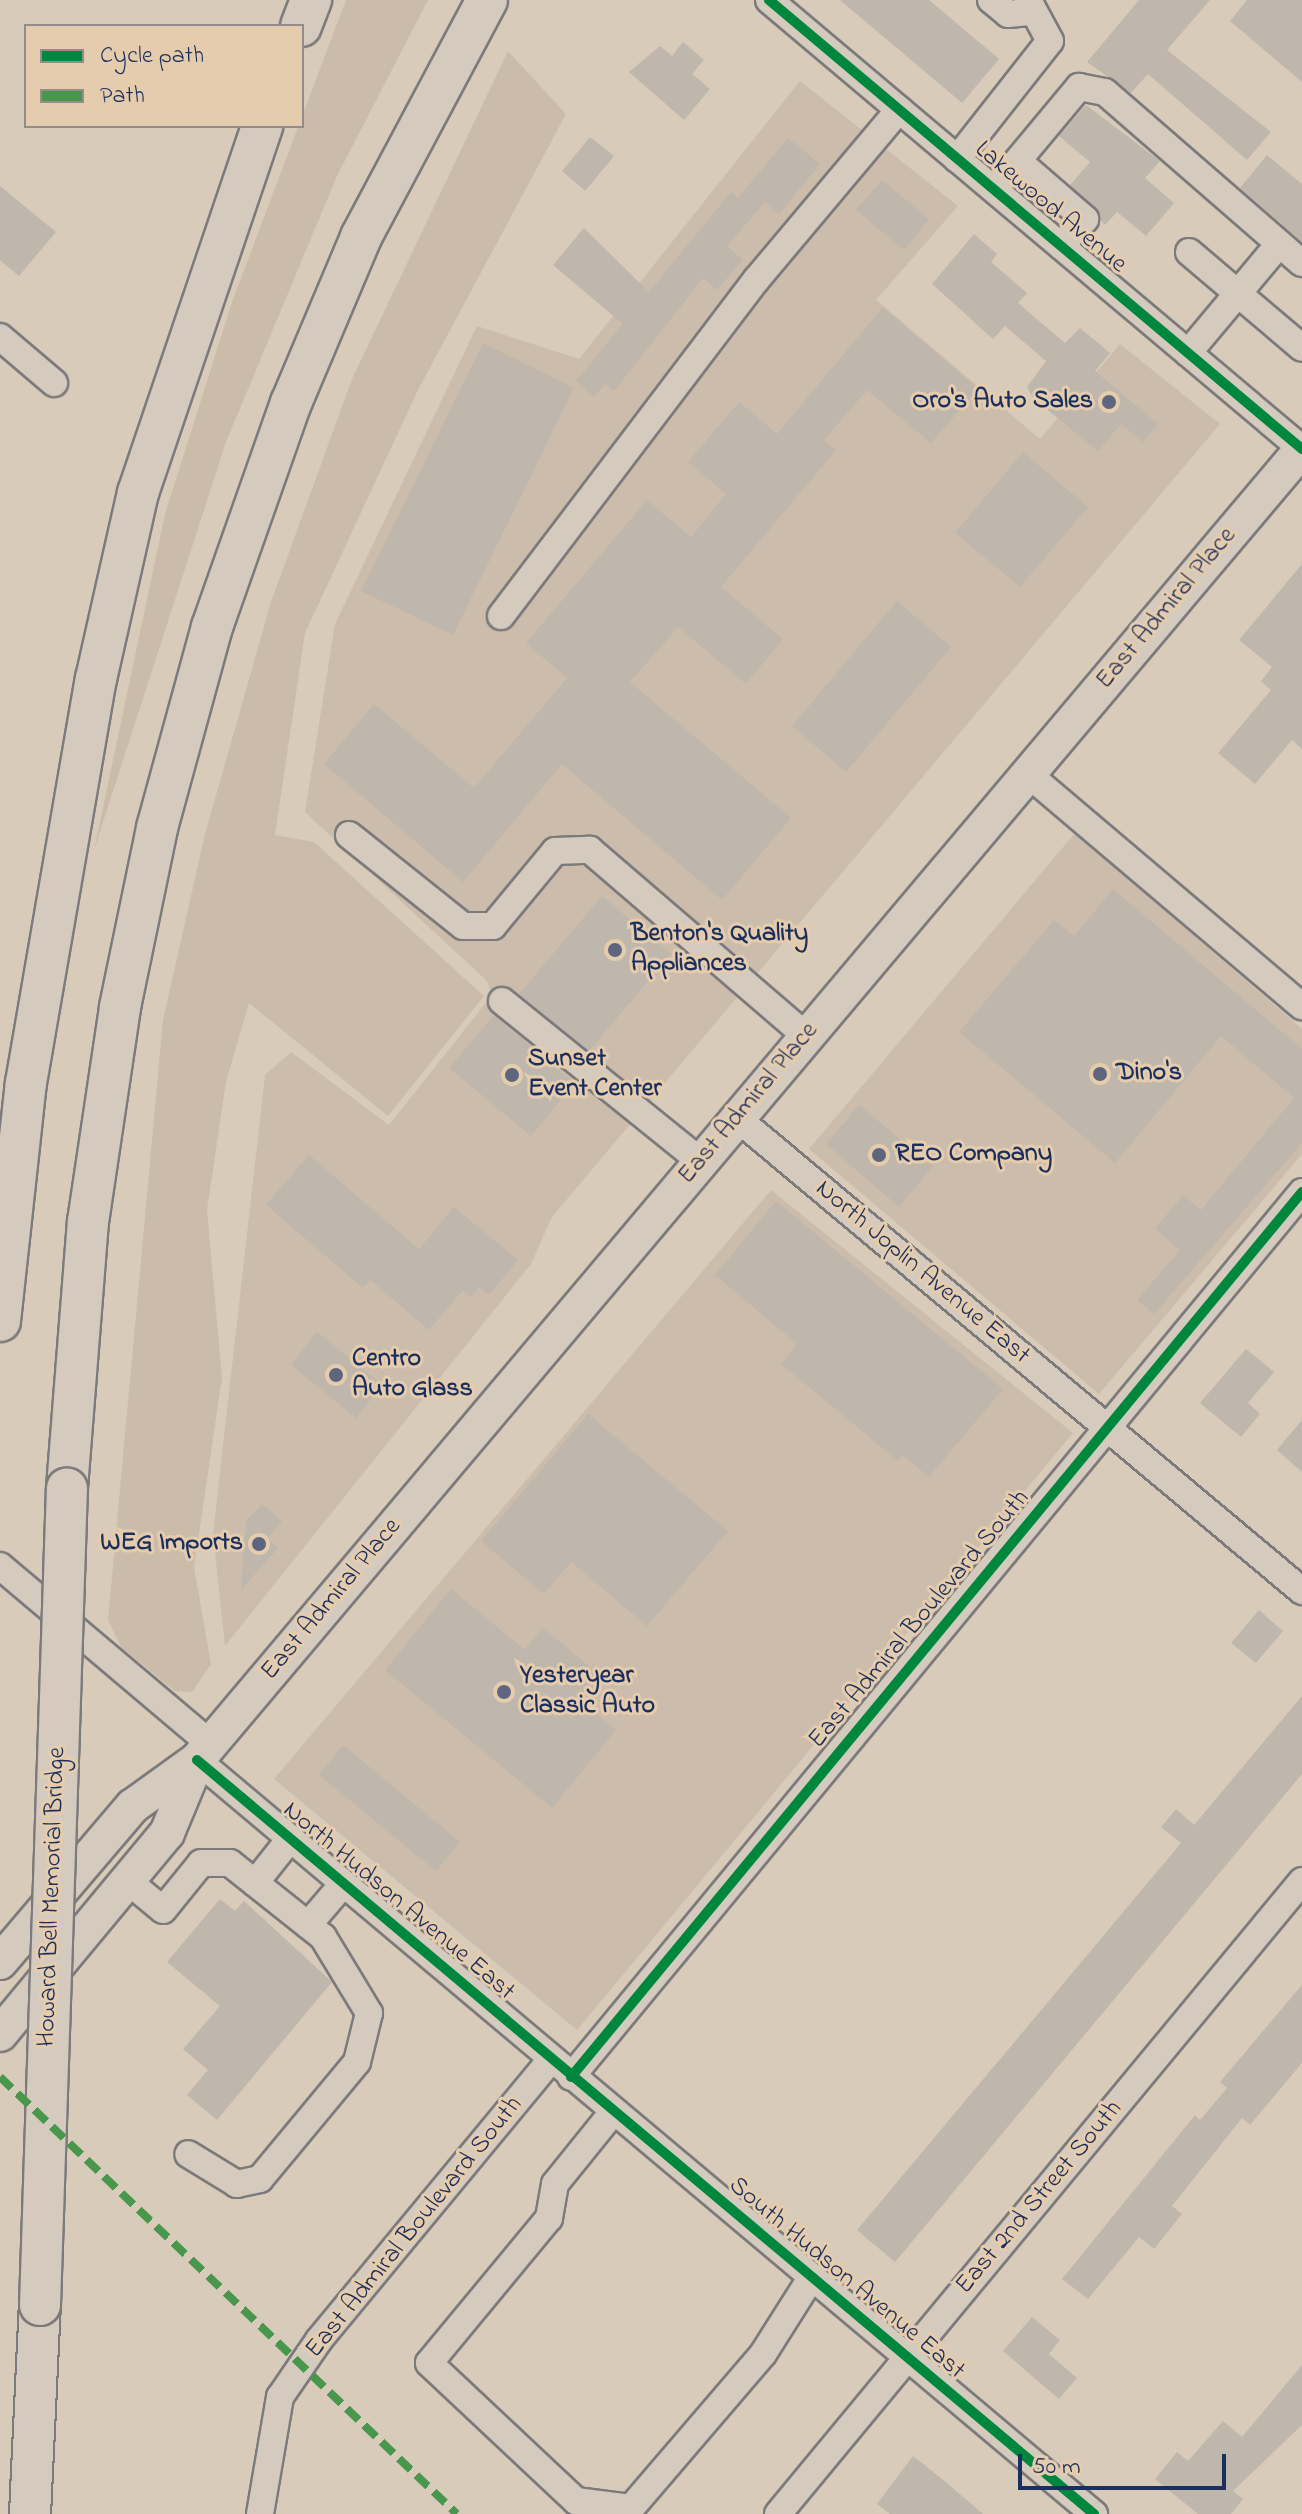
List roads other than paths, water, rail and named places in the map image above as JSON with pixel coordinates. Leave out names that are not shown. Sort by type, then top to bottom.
[{"type":"highway","points":[[302,24],[311,0]]},
{"type":"highway","name":"Howard Bell Memorial Bridge","points":[[30,2514],[40,2305],[67,1488],[88,1222],[120,1007],[157,828],[208,641],[291,403],[361,237],[487,0]]},
{"type":"highway","points":[[0,1321],[26,1083],[100,663],[138,493],[261,128]]},
{"type":"main road","name":"East Admiral Place","points":[[204,1752],[1302,449]]},
{"type":"main road","points":[[0,2034],[167,1833],[204,1752]]},
{"type":"main road","points":[[0,1962],[133,1806],[204,1752]]},
{"type":"street","name":"Lakewood Avenue","points":[[769,0],[1302,449]]},
{"type":"street","points":[[957,159],[1050,41],[1046,25],[1029,6],[1008,14],[991,0]]},
{"type":"street","points":[[994,189],[1079,87],[1105,92],[1302,263]]},
{"type":"street","points":[[501,616],[757,279],[899,110]]},
{"type":"street","points":[[1018,161],[1085,219],[1061,246]]},
{"type":"street","points":[[1188,353],[1279,244]]},
{"type":"street","points":[[1189,252],[1302,348]]},
{"type":"street","points":[[0,337],[54,383]]},
{"type":"street","points":[[1028,774],[1302,1006]]},
{"type":"street","points":[[349,835],[463,926],[493,926],[555,851],[590,850],[806,1036]]},
{"type":"street","points":[[502,1001],[700,1161]]},
{"type":"street","name":"North Joplin Avenue East","points":[[737,1118],[1302,1591]]},
{"type":"street","name":"East Admiral Boulevard South","points":[[260,2514],[280,2397],[319,2340],[561,2068],[1108,1427],[1302,1192]]},
{"type":"street","name":"North Hudson Avenue East","points":[[0,1566],[204,1752],[290,1839],[561,2068]]},
{"type":"street","points":[[255,1883],[290,1839]]},
{"type":"street","points":[[128,1881],[163,1910],[201,1863],[230,1863],[308,1925],[359,1988],[369,2013],[357,2062],[260,2179],[237,2184],[188,2154]]},
{"type":"street","name":"East 2nd Street South","points":[[778,2514],[1302,1881]]},
{"type":"street","points":[[308,1925],[343,1884]]},
{"type":"street","name":"South Hudson Avenue East","points":[[561,2068],[1094,2514]]},
{"type":"street","points":[[613,2112],[555,2184],[549,2218],[429,2363],[576,2501],[631,2508],[763,2354],[811,2278]]},
{"type":"place","name":"Oro's Auto Sales","points":[[1109,402]]},
{"type":"place","name":"Benton's Quality Appliances","points":[[615,950]]},
{"type":"place","name":"Dino's","points":[[1100,1074]]},
{"type":"place","name":"Sunset Event Center","points":[[512,1075]]},
{"type":"place","name":"REO Company","points":[[879,1155]]},
{"type":"place","name":"Centro Auto Glass","points":[[336,1375]]},
{"type":"place","name":"WEG Imports","points":[[259,1544]]},
{"type":"place","name":"Yesteryear Classic Auto","points":[[504,1692]]}]
